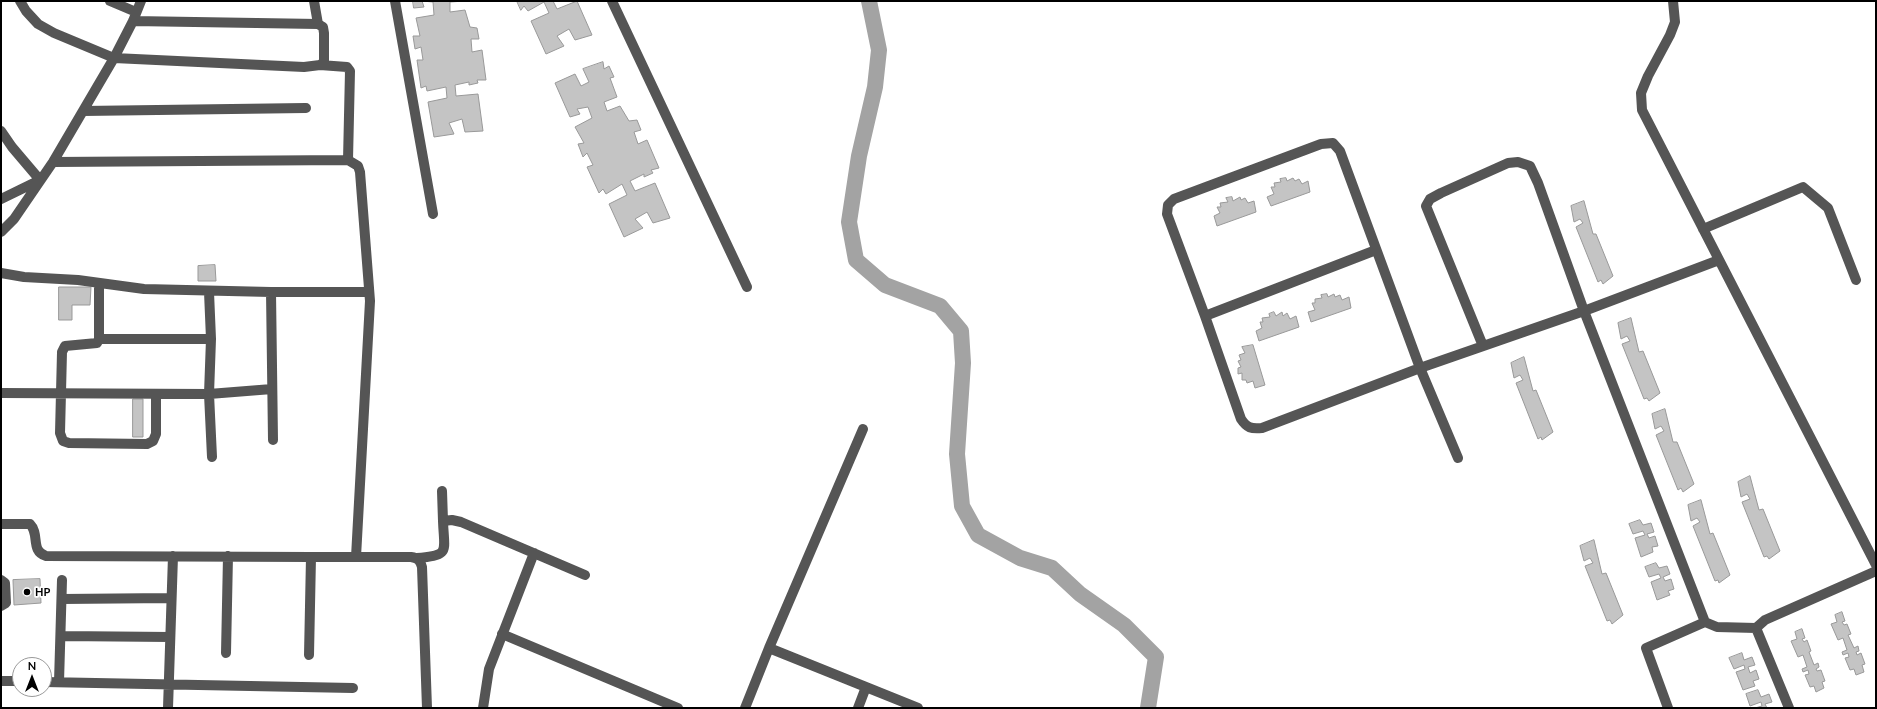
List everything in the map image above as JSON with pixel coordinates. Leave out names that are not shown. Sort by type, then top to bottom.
[{"type":"street","points":[[20,1],[26,11],[38,24],[54,33],[114,58],[304,67],[320,65],[347,67],[350,72],[348,160]]},
{"type":"street","points":[[110,1],[134,16],[318,24],[323,27],[324,33],[324,62],[320,65]]},
{"type":"street","points":[[1,232],[14,219],[54,162],[114,58],[141,1]]},
{"type":"street","points":[[314,1],[318,24]]},
{"type":"street","points":[[396,1],[433,214]]},
{"type":"street","points":[[612,1],[747,287]]},
{"type":"street","points":[[1673,1],[1675,22],[1641,93],[1642,110],[1876,565]]},
{"type":"street","points":[[83,111],[306,108]]},
{"type":"street","points":[[1,131],[12,147],[40,180]]},
{"type":"street","points":[[1458,458],[1420,368],[1340,151],[1333,143],[1321,144],[1174,199],[1168,205],[1167,214],[1242,419],[1245,426],[1252,429],[1262,428],[1420,368],[1584,311],[1719,260]]},
{"type":"street","points":[[54,162],[348,160],[358,166],[360,172],[369,292],[356,557]]},
{"type":"street","points":[[1483,346],[1426,206],[1430,199],[1441,193],[1508,163],[1518,162],[1530,166],[1538,183],[1584,311],[1704,622]]},
{"type":"street","points":[[1,199],[40,180]]},
{"type":"street","points":[[1703,229],[1803,187],[1828,208],[1856,280]]},
{"type":"street","points":[[1205,316],[1376,250]]},
{"type":"street","points":[[1,274],[72,280],[144,289],[209,292],[369,292]]},
{"type":"street","points":[[99,284],[99,339],[97,343],[71,344],[65,346],[62,352],[60,433],[63,441],[69,443],[147,444],[153,441],[156,434],[156,394]]},
{"type":"street","points":[[209,292],[211,338],[209,394],[212,456]]},
{"type":"street","points":[[272,292],[273,440]]},
{"type":"street","points":[[99,339],[211,338]]},
{"type":"street","points":[[1,393],[209,394],[272,389]]},
{"type":"street","points":[[745,708],[769,648],[863,429]]},
{"type":"street","points":[[1,524],[30,524],[35,533],[37,550],[40,554],[46,556],[417,558],[438,556],[442,554],[444,548],[442,491]]},
{"type":"street","points":[[443,521],[452,520],[461,522],[585,575]]},
{"type":"street","points":[[483,708],[489,669],[534,553]]},
{"type":"street","points":[[168,708],[172,556]]},
{"type":"street","points":[[226,653],[228,556]]},
{"type":"street","points":[[310,655],[311,557]]},
{"type":"street","points":[[417,558],[421,561],[422,567],[426,708]]},
{"type":"street","points":[[1668,708],[1646,648],[1704,622],[1717,627],[1756,628],[1765,620],[1876,571]]},
{"type":"street","points":[[1,580],[5,583],[6,603],[1,606]]},
{"type":"street","points":[[58,682],[62,580]]},
{"type":"street","points":[[62,599],[171,598]]},
{"type":"street","points":[[1756,628],[1788,708]]},
{"type":"street","points":[[502,634],[678,708]]},
{"type":"street","points":[[61,636],[170,637]]},
{"type":"street","points":[[769,648],[918,708]]},
{"type":"street","points":[[1,681],[12,681]]},
{"type":"street","points":[[52,682],[352,688]]},
{"type":"street","points":[[858,708],[866,687]]},
{"type":"building","points":[[413,1],[422,1],[424,7],[414,8]]},
{"type":"building","points":[[422,1],[465,1],[450,2],[450,12],[465,10],[470,27],[477,28],[479,39],[471,39],[472,52],[482,50],[486,80],[477,80],[478,83],[469,85],[469,82],[455,85],[456,96],[478,94],[483,131],[465,132],[462,119],[449,123],[454,134],[434,137],[428,102],[447,98],[446,87],[427,91],[426,86],[421,88],[417,60],[423,60],[421,47],[415,49],[413,36],[420,36],[416,18],[434,15],[433,2]]},
{"type":"building","points":[[517,1],[553,1],[557,9],[577,1],[592,35],[575,40],[569,29],[557,36],[564,46],[546,54],[531,21],[549,13],[544,2],[528,11],[524,6],[521,10]]},
{"type":"building","points":[[603,62],[604,69],[609,66],[614,77],[610,78],[617,97],[604,102],[607,111],[620,106],[629,121],[637,120],[641,130],[634,132],[638,144],[647,140],[659,168],[651,170],[653,173],[644,177],[644,174],[630,181],[635,191],[655,183],[670,218],[653,223],[647,212],[635,219],[643,228],[624,237],[609,204],[627,195],[622,184],[606,194],[603,189],[599,193],[587,167],[593,165],[587,153],[583,157],[578,144],[584,143],[575,127],[592,118],[588,107],[577,109],[580,114],[570,117],[555,83],[575,74],[581,86],[589,82],[583,69]]},
{"type":"building","points":[[1286,178],[1287,181],[1293,178],[1295,181],[1299,179],[1302,184],[1308,181],[1310,192],[1271,206],[1267,197],[1274,194],[1271,187],[1275,187],[1274,183],[1281,182],[1280,179]]},
{"type":"building","points":[[1232,197],[1233,201],[1240,197],[1241,200],[1245,198],[1248,203],[1254,201],[1256,212],[1217,226],[1214,216],[1220,213],[1217,207],[1221,207],[1220,203],[1228,202],[1226,198]]},
{"type":"building","points":[[1584,201],[1593,234],[1596,234],[1613,276],[1603,284],[1601,280],[1598,282],[1576,227],[1583,223],[1580,219],[1574,222],[1571,206]]},
{"type":"building","points":[[215,265],[216,281],[198,281],[198,266]]},
{"type":"building","points":[[59,287],[91,287],[90,305],[72,305],[72,320],[59,320]]},
{"type":"building","points":[[1327,294],[1328,297],[1334,294],[1335,297],[1340,295],[1342,300],[1349,297],[1351,308],[1311,322],[1308,312],[1315,310],[1312,303],[1315,303],[1315,299],[1322,298],[1321,295]]},
{"type":"building","points":[[1274,312],[1276,316],[1282,312],[1283,316],[1287,313],[1290,319],[1296,316],[1299,327],[1259,341],[1256,331],[1262,328],[1260,322],[1263,322],[1262,318],[1270,317],[1269,314]]},
{"type":"building","points":[[1631,318],[1639,352],[1643,351],[1660,393],[1649,401],[1647,398],[1644,399],[1622,344],[1630,341],[1627,336],[1621,339],[1618,323]]},
{"type":"building","points":[[1253,345],[1265,385],[1255,388],[1253,381],[1247,383],[1246,380],[1242,380],[1242,373],[1238,374],[1238,368],[1241,367],[1238,361],[1241,360],[1239,355],[1245,353],[1242,347]]},
{"type":"building","points":[[1524,357],[1533,391],[1536,390],[1553,432],[1542,440],[1541,437],[1538,439],[1516,383],[1523,380],[1520,375],[1514,378],[1511,363]]},
{"type":"building","points":[[133,399],[143,399],[143,437],[133,437]]},
{"type":"building","points":[[1665,409],[1673,442],[1677,442],[1694,484],[1683,492],[1681,488],[1678,490],[1656,435],[1664,431],[1661,426],[1655,429],[1652,414]]},
{"type":"building","points":[[1750,476],[1759,510],[1763,509],[1780,551],[1769,559],[1767,556],[1764,557],[1742,502],[1750,499],[1747,494],[1741,497],[1738,482]]},
{"type":"building","points":[[1701,500],[1710,534],[1713,533],[1730,575],[1719,583],[1718,580],[1715,581],[1693,526],[1700,522],[1697,518],[1691,521],[1688,505]]},
{"type":"building","points":[[1640,520],[1643,525],[1651,523],[1654,532],[1647,534],[1649,538],[1655,536],[1658,546],[1652,547],[1653,552],[1641,557],[1635,538],[1645,535],[1643,531],[1633,534],[1629,524]]},
{"type":"building","points":[[1594,540],[1602,574],[1606,573],[1623,615],[1612,624],[1610,620],[1607,621],[1585,566],[1593,563],[1590,558],[1584,561],[1580,546]]},
{"type":"building","points":[[1656,563],[1659,568],[1667,566],[1670,574],[1663,577],[1665,581],[1671,579],[1674,589],[1668,591],[1670,595],[1657,600],[1651,582],[1661,578],[1659,574],[1649,577],[1645,567]]},
{"type":"building","name":"HP","points":[[40,579],[41,603],[14,605],[13,580]]},
{"type":"building","points":[[1842,612],[1845,621],[1842,622],[1844,625],[1847,624],[1851,634],[1848,635],[1854,648],[1858,646],[1859,651],[1856,652],[1857,655],[1861,653],[1865,664],[1862,665],[1864,672],[1856,675],[1854,669],[1850,670],[1845,658],[1849,657],[1848,653],[1843,655],[1842,652],[1847,650],[1843,638],[1838,640],[1831,624],[1837,622],[1835,615]]},
{"type":"building","points":[[1802,629],[1805,638],[1802,639],[1804,642],[1807,640],[1811,651],[1809,652],[1814,665],[1818,663],[1819,667],[1816,669],[1817,671],[1821,670],[1825,681],[1822,682],[1824,688],[1816,692],[1814,686],[1810,687],[1805,675],[1809,674],[1808,670],[1803,672],[1802,669],[1807,667],[1803,655],[1798,657],[1791,641],[1797,639],[1795,632]]},
{"type":"building","points":[[1742,653],[1744,660],[1752,657],[1755,665],[1748,667],[1750,673],[1756,670],[1759,679],[1753,681],[1755,686],[1743,690],[1736,672],[1745,669],[1744,665],[1734,669],[1729,658]]},
{"type":"building","points":[[1758,690],[1761,697],[1769,694],[1772,702],[1765,704],[1767,708],[1755,708],[1762,706],[1761,702],[1750,706],[1746,694]]},
{"type":"waterway","points":[[869,1],[879,50],[875,87],[859,156],[849,222],[856,260],[885,285],[940,306],[961,331],[963,363],[957,454],[962,506],[978,535],[1020,558],[1052,568],[1080,594],[1124,625],[1156,657],[1148,708]]},
{"type":"place","name":"HP","points":[[27,592]]}]
